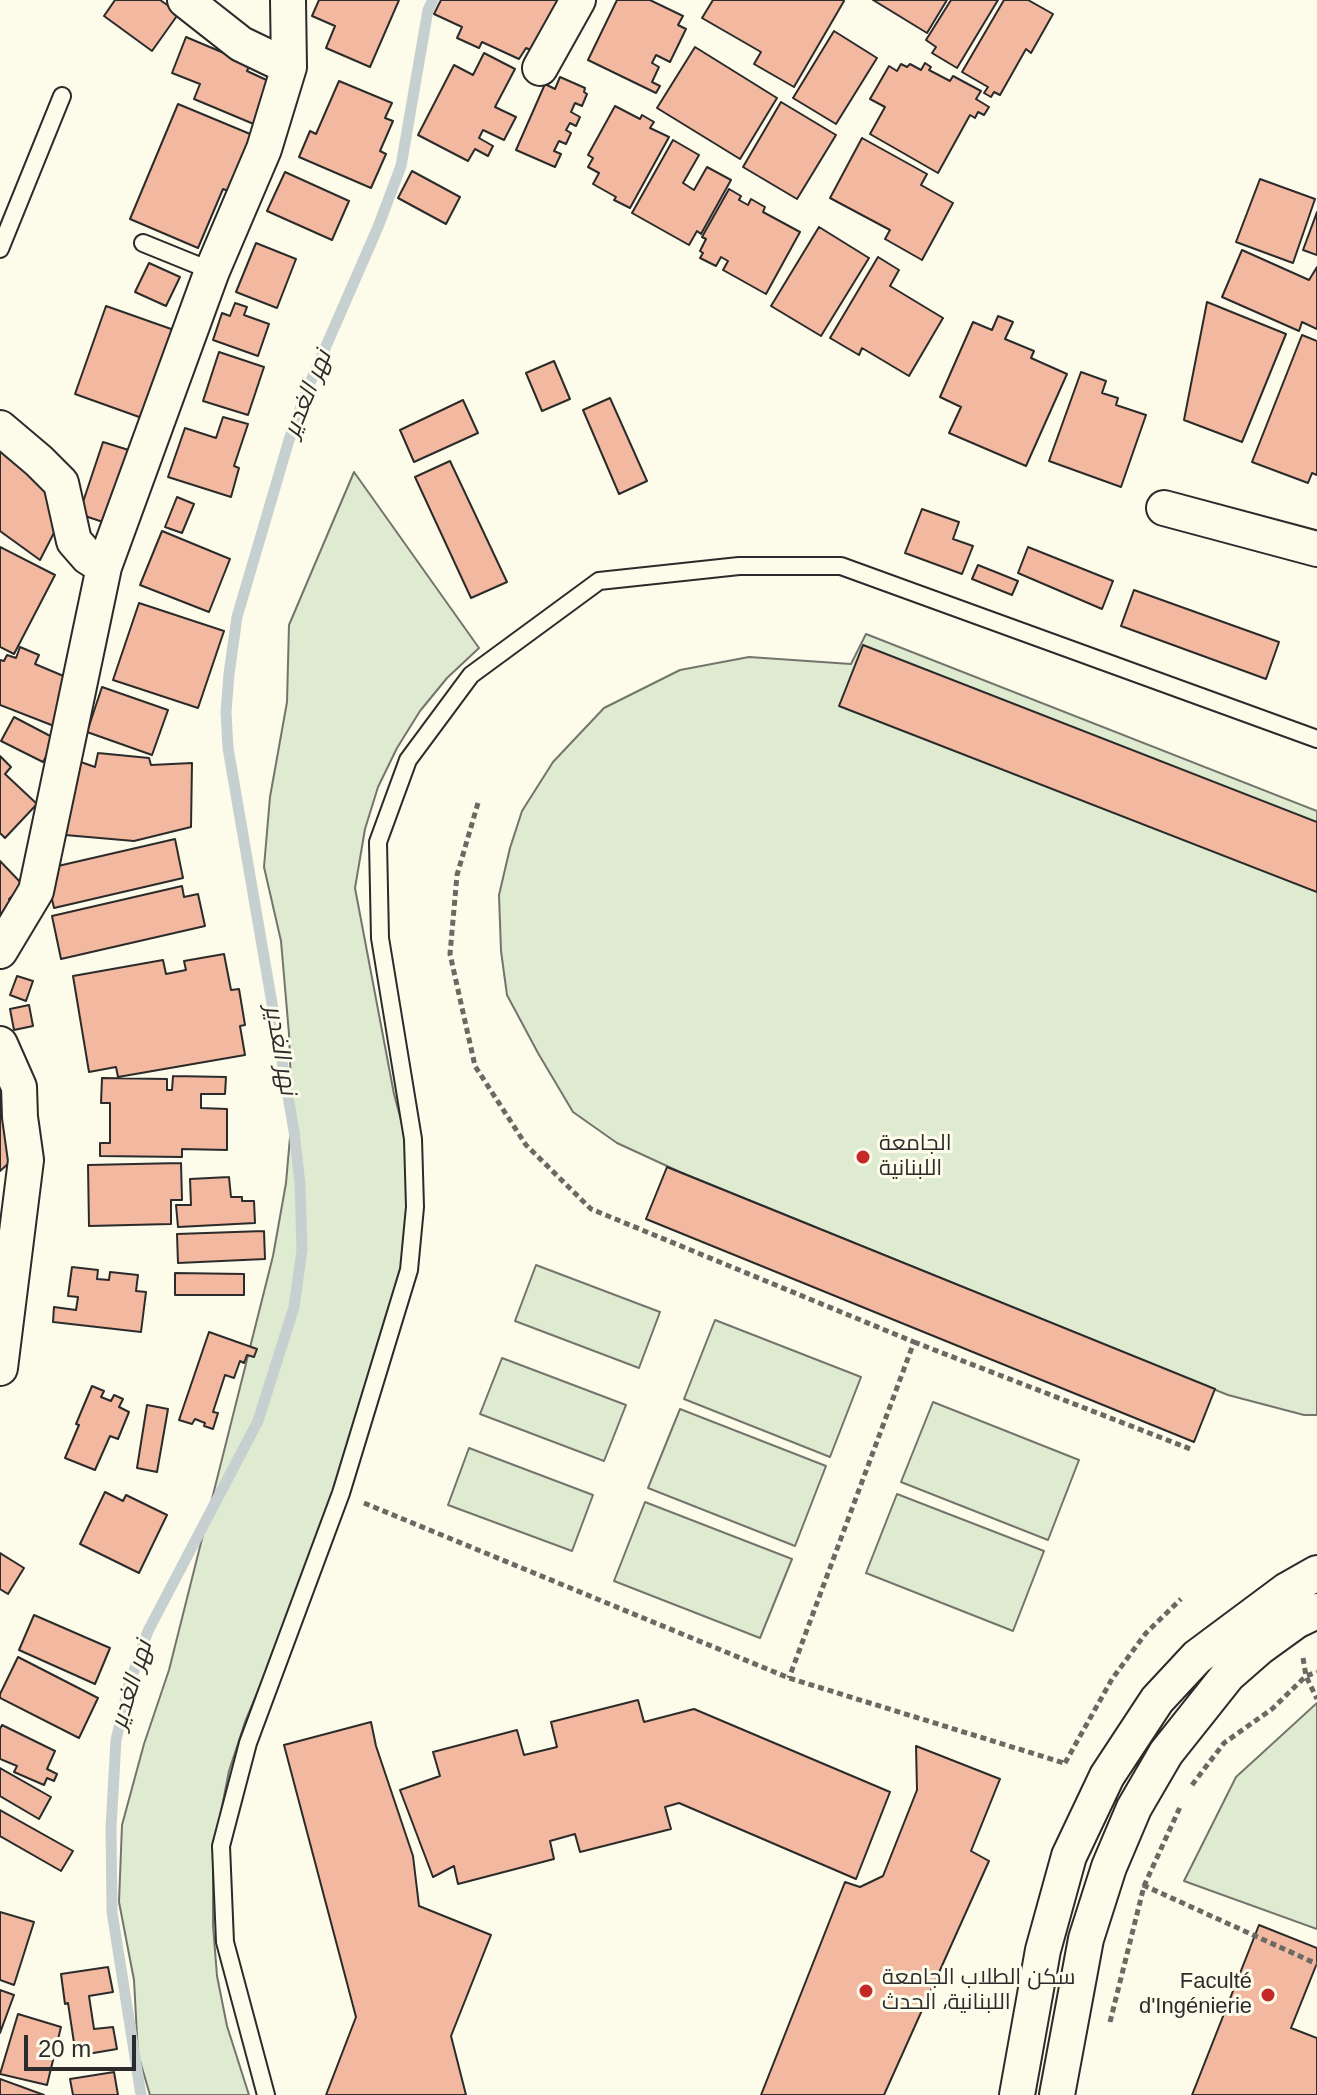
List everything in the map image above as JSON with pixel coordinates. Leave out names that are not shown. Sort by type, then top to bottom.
[{"type":"street","points":[[185,0],[241,44],[289,67]]},
{"type":"street","points":[[0,951],[36,891],[104,567],[212,271],[264,149],[289,67],[288,0]]},
{"type":"street","points":[[540,68],[578,0]]},
{"type":"street","points":[[0,428],[61,483],[74,541],[88,557],[104,567]]},
{"type":"street","points":[[1164,508],[1317,549]]},
{"type":"street","points":[[0,1044],[19,1087],[26,1160],[0,1368]]},
{"type":"street","points":[[1017,2095],[1043,1950],[1069,1856],[1102,1787],[1157,1700],[1197,1657],[1287,1590],[1317,1573]]},
{"type":"street","points":[[1057,2095],[1091,1923],[1109,1867],[1134,1808],[1166,1753],[1228,1675],[1296,1621],[1317,1611]]},
{"type":"street","points":[[1102,1787],[1134,1808]]},
{"type":"street","points":[[1043,1950],[1081,1963]]},
{"type":"lane","points":[[0,249],[62,96]]},
{"type":"lane","points":[[143,243],[212,271]]},
{"type":"lane","points":[[266,2095],[225,1942],[221,1846],[248,1743],[341,1493],[409,1270],[415,1207],[413,1139],[380,938],[378,842],[408,760],[471,675],[599,581],[739,566],[841,566],[1317,739]]},
{"type":"path","points":[[478,803],[457,875],[450,954],[475,1066],[526,1145],[591,1209],[914,1342],[1193,1450]]},
{"type":"path","points":[[789,1678],[914,1342]]},
{"type":"path","points":[[341,1493],[789,1678],[1064,1763],[1102,1787]]},
{"type":"path","points":[[1064,1763],[1112,1679],[1146,1633],[1181,1599]]},
{"type":"path","points":[[1109,2026],[1144,1886],[1187,1792],[1224,1743],[1272,1709],[1306,1676],[1317,1672]]},
{"type":"path","points":[[1109,1867],[1144,1886],[1317,1964]]},
{"type":"green space","points":[[354,472],[479,648],[447,678],[420,711],[397,748],[378,787],[365,829],[355,888],[411,1178],[402,1306],[245,1722],[229,1771],[219,1822],[213,1874],[217,1976],[227,2026],[249,2095],[150,2095],[138,2054],[134,1980],[119,1902],[122,1825],[144,1744],[169,1670],[273,1256],[286,1183],[292,1114],[289,1034],[281,941],[264,867],[270,797],[287,702],[289,625]]},
{"type":"green space","points":[[866,634],[1317,811],[1317,1415],[1304,1415],[1228,1395],[680,1172],[617,1143],[573,1112],[538,1053],[507,995],[501,951],[499,895],[522,811],[553,762],[604,708],[680,670],[749,657],[851,664]]},
{"type":"green space","points":[[536,1265],[660,1312],[639,1368],[515,1321]]},
{"type":"green space","points":[[715,1320],[861,1377],[830,1457],[684,1399]]},
{"type":"green space","points":[[502,1358],[626,1405],[604,1461],[480,1414]]},
{"type":"green space","points":[[933,1402],[1079,1460],[1048,1540],[901,1482]]},
{"type":"green space","points":[[680,1409],[826,1466],[795,1546],[648,1488]]},
{"type":"green space","points":[[469,1448],[593,1495],[572,1551],[448,1505]]},
{"type":"green space","points":[[897,1494],[1044,1551],[1013,1631],[866,1573]]},
{"type":"green space","points":[[645,1502],[792,1559],[760,1638],[614,1581]]},
{"type":"green space","points":[[1317,1703],[1317,1929],[1184,1881],[1236,1777]]},
{"type":"building","points":[[115,0],[160,0],[179,13],[152,51],[104,16]]},
{"type":"building","points":[[319,0],[399,0],[370,67],[326,48],[335,26],[312,16]]},
{"type":"building","points":[[441,0],[558,0],[539,54],[526,48],[519,59],[482,42],[479,48],[457,38],[462,27],[434,14]]},
{"type":"building","points":[[617,0],[650,0],[683,16],[678,25],[686,29],[670,62],[656,55],[652,63],[659,67],[652,82],[660,86],[656,93],[588,60]]},
{"type":"building","points":[[713,0],[844,1],[794,87],[754,64],[761,52],[702,18]]},
{"type":"building","points":[[873,0],[947,0],[927,33]]},
{"type":"building","points":[[951,0],[998,0],[957,68],[932,53],[936,47],[926,40]]},
{"type":"building","points":[[1004,0],[1028,0],[1053,14],[1031,53],[1026,49],[1000,95],[994,92],[991,97],[984,93],[988,87],[962,72]]},
{"type":"building","points":[[834,31],[877,58],[836,124],[793,98]]},
{"type":"building","points":[[186,37],[250,64],[247,71],[273,83],[256,125],[194,99],[200,84],[172,73]]},
{"type":"building","points":[[695,47],[777,98],[740,159],[657,108]]},
{"type":"building","points":[[484,53],[515,69],[495,107],[516,117],[504,140],[483,130],[479,138],[493,146],[488,156],[475,149],[468,161],[418,135],[454,65],[473,75]]},
{"type":"building","points":[[925,63],[931,67],[929,70],[950,81],[953,76],[981,91],[976,99],[989,107],[984,115],[978,112],[975,118],[970,115],[938,173],[870,134],[885,107],[870,99],[889,66],[897,71],[901,64],[907,67],[910,64],[921,70]]},
{"type":"building","points":[[560,77],[585,88],[587,94],[582,106],[575,103],[571,112],[580,117],[576,126],[570,123],[566,130],[571,133],[566,144],[559,141],[554,151],[561,154],[555,167],[516,150],[545,84],[555,89]]},
{"type":"building","points":[[339,81],[392,103],[385,118],[393,121],[380,151],[386,154],[371,188],[299,157],[310,131],[316,134]]},
{"type":"building","points":[[781,102],[836,135],[797,199],[743,167]]},
{"type":"building","points":[[178,104],[255,136],[231,192],[223,189],[198,248],[130,219]]},
{"type":"building","points":[[615,106],[640,119],[642,115],[654,122],[650,128],[669,137],[630,208],[593,184],[599,173],[588,167],[593,158],[588,155]]},
{"type":"building","points":[[862,138],[927,174],[921,185],[953,203],[922,260],[885,239],[890,230],[830,198]]},
{"type":"building","points":[[673,140],[699,155],[683,183],[694,190],[707,167],[731,180],[701,234],[697,231],[689,245],[632,213]]},
{"type":"building","points":[[412,171],[460,197],[446,224],[398,198]]},
{"type":"building","points":[[285,172],[349,201],[332,240],[267,211]]},
{"type":"building","points":[[1260,179],[1315,199],[1293,263],[1236,242]]},
{"type":"building","points":[[729,189],[741,196],[739,200],[748,205],[751,199],[765,207],[763,212],[800,232],[766,294],[723,270],[728,261],[721,257],[716,266],[700,258],[706,239],[702,237]]},
{"type":"building","points":[[1317,212],[1317,255],[1303,250]]},
{"type":"building","points":[[819,227],[869,258],[821,336],[771,306]]},
{"type":"building","points":[[256,243],[296,259],[277,308],[236,292]]},
{"type":"building","points":[[1242,250],[1309,280],[1317,267],[1317,329],[1302,322],[1299,331],[1222,297]]},
{"type":"building","points":[[878,257],[899,270],[890,286],[943,318],[909,376],[862,348],[859,355],[830,338]]},
{"type":"building","points":[[149,263],[180,277],[166,306],[135,292]]},
{"type":"building","points":[[1207,302],[1286,334],[1242,442],[1184,420]]},
{"type":"building","points":[[235,303],[247,307],[244,315],[269,324],[258,356],[213,340],[222,313],[230,316]]},
{"type":"building","points":[[106,306],[174,330],[142,418],[75,394]]},
{"type":"building","points":[[998,316],[1013,322],[1005,339],[1034,351],[1031,358],[1067,374],[1026,466],[949,433],[961,407],[940,397],[973,322],[992,330]]},
{"type":"building","points":[[1302,335],[1317,341],[1317,475],[1312,473],[1308,483],[1252,462]]},
{"type":"building","points":[[219,352],[264,367],[248,415],[203,401]]},
{"type":"building","points":[[554,361],[570,399],[542,411],[526,373]]},
{"type":"building","points":[[1081,372],[1106,381],[1102,393],[1118,398],[1116,405],[1146,415],[1121,487],[1049,461]]},
{"type":"building","points":[[610,398],[647,481],[619,494],[583,410]]},
{"type":"building","points":[[463,400],[478,433],[414,462],[400,430]]},
{"type":"building","points":[[223,417],[248,424],[234,466],[239,468],[231,497],[168,477],[185,428],[216,438]]},
{"type":"building","points":[[103,442],[135,452],[112,525],[79,514]]},
{"type":"building","points":[[0,446],[47,486],[59,523],[40,560],[0,531]]},
{"type":"building","points":[[450,461],[507,582],[471,598],[415,477]]},
{"type":"building","points":[[177,497],[194,504],[182,533],[165,527]]},
{"type":"building","points":[[922,509],[959,522],[953,539],[973,546],[962,574],[905,553]]},
{"type":"building","points":[[162,531],[230,559],[209,612],[140,585]]},
{"type":"building","points":[[0,547],[55,575],[14,654],[0,647]]},
{"type":"building","points":[[1028,547],[1113,581],[1102,609],[1018,573]]},
{"type":"building","points":[[978,565],[1018,581],[1012,595],[972,579]]},
{"type":"building","points":[[1134,590],[1279,642],[1266,679],[1121,626]]},
{"type":"building","points":[[139,603],[224,631],[198,708],[113,680]]},
{"type":"building","points":[[863,645],[1317,822],[1317,892],[839,706]]},
{"type":"building","points":[[20,647],[39,655],[35,664],[73,680],[54,726],[0,705],[0,660],[4,661],[7,655],[16,658]]},
{"type":"building","points":[[102,687],[168,710],[152,755],[87,732]]},
{"type":"building","points":[[14,717],[56,739],[43,762],[1,741]]},
{"type":"building","points":[[98,753],[149,758],[151,765],[192,763],[191,827],[134,841],[65,835],[78,761],[95,767]]},
{"type":"building","points":[[0,756],[11,767],[5,774],[37,804],[5,838],[0,833]]},
{"type":"building","points":[[175,839],[183,878],[54,908],[45,869]]},
{"type":"building","points":[[0,861],[24,886],[9,899],[18,909],[0,921]]},
{"type":"building","points":[[182,886],[184,897],[198,894],[205,926],[61,959],[52,916]]},
{"type":"building","points":[[224,954],[231,990],[239,989],[245,1025],[240,1026],[245,1055],[118,1077],[116,1067],[89,1072],[73,976],[163,960],[166,974],[186,970],[184,961]]},
{"type":"building","points":[[17,976],[33,981],[26,1001],[10,995]]},
{"type":"building","points":[[29,1005],[33,1026],[14,1030],[10,1009]]},
{"type":"building","points":[[0,1072],[19,1154],[0,1171]]},
{"type":"building","points":[[173,1076],[226,1077],[225,1094],[201,1094],[201,1108],[227,1109],[227,1150],[182,1149],[182,1157],[100,1156],[100,1143],[110,1143],[110,1103],[101,1103],[102,1078],[167,1079],[167,1090],[172,1090]]},
{"type":"building","points":[[181,1163],[182,1200],[171,1200],[171,1224],[89,1226],[88,1165]]},
{"type":"building","points":[[667,1167],[1215,1389],[1194,1442],[646,1219]]},
{"type":"building","points":[[229,1177],[231,1197],[254,1201],[255,1223],[178,1227],[176,1205],[191,1205],[190,1179]]},
{"type":"building","points":[[264,1231],[265,1259],[178,1263],[177,1234]]},
{"type":"building","points":[[72,1267],[98,1270],[97,1279],[109,1280],[110,1272],[138,1275],[136,1291],[146,1292],[141,1332],[53,1322],[54,1307],[76,1310],[78,1297],[68,1296]]},
{"type":"building","points":[[175,1273],[244,1274],[244,1295],[175,1295]]},
{"type":"building","points":[[209,1332],[257,1349],[254,1357],[247,1355],[244,1363],[240,1361],[234,1378],[225,1375],[213,1412],[218,1413],[213,1429],[195,1419],[192,1424],[179,1420]]},
{"type":"building","points":[[92,1386],[104,1391],[101,1397],[111,1401],[114,1395],[123,1399],[119,1407],[129,1412],[118,1439],[110,1436],[95,1470],[65,1458]]},
{"type":"building","points":[[147,1405],[168,1409],[157,1472],[137,1468]]},
{"type":"building","points":[[105,1492],[123,1501],[126,1495],[167,1515],[139,1573],[80,1544]]},
{"type":"building","points":[[0,1553],[24,1568],[8,1594],[0,1589]]},
{"type":"building","points":[[34,1615],[110,1648],[95,1684],[19,1650]]},
{"type":"building","points":[[18,1657],[98,1698],[79,1738],[0,1698]]},
{"type":"building","points":[[638,1700],[644,1722],[694,1709],[890,1792],[856,1879],[679,1803],[665,1807],[671,1829],[580,1852],[575,1834],[550,1841],[554,1859],[458,1884],[454,1866],[433,1877],[400,1790],[440,1776],[433,1752],[517,1730],[524,1755],[557,1747],[551,1722]]},
{"type":"building","points":[[371,1722],[376,1746],[413,1856],[419,1906],[491,1935],[451,2036],[466,2095],[326,2095],[356,2017],[284,1745]]},
{"type":"building","points":[[2,1725],[55,1751],[47,1769],[57,1774],[54,1781],[47,1778],[44,1785],[14,1772],[17,1766],[0,1759]]},
{"type":"building","name":"سكن الطلاب الجامعة اللبنانية، الحدث","points":[[916,1746],[1000,1779],[971,1851],[989,1861],[884,2095],[761,2095],[845,1882],[860,1887],[883,1876],[917,1790]]},
{"type":"building","points":[[0,1768],[51,1797],[39,1819],[0,1796]]},
{"type":"building","points":[[0,1810],[73,1851],[61,1871],[0,1836]]},
{"type":"building","points":[[0,1912],[34,1922],[14,1985],[0,1980]]},
{"type":"building","name":"Faculté d'Ingénierie","points":[[1259,1925],[1317,1948],[1317,1963],[1291,2028],[1317,2038],[1317,2095],[1192,2095]]},
{"type":"building","points":[[108,1967],[113,1992],[89,1996],[94,2029],[113,2027],[117,2049],[76,2056],[61,1974]]},
{"type":"building","points":[[0,1990],[14,1995],[0,2033]]},
{"type":"building","points":[[18,2014],[61,2027],[47,2085],[0,2074]]},
{"type":"building","points":[[114,2072],[118,2095],[73,2095],[70,2079]]},
{"type":"building","points":[[0,2079],[44,2095],[0,2095]]},
{"type":"waterway","name":"نهر الغدير","points":[[141,2095],[112,1912],[111,1827],[116,1740],[129,1685],[148,1631],[258,1421],[294,1307],[302,1250],[300,1184],[294,1131],[228,748],[226,712],[229,674],[237,617],[289,440],[401,166],[428,10],[433,0]]},
{"type":"place","name":"الجامعة اللبنانية","points":[[863,1157]]},
{"type":"place","name":"سكن الطلاب الجامعة اللبنانية، الحدث","points":[[866,1991]]},
{"type":"place","name":"Faculté d'Ingénierie","points":[[1268,1995]]}]
